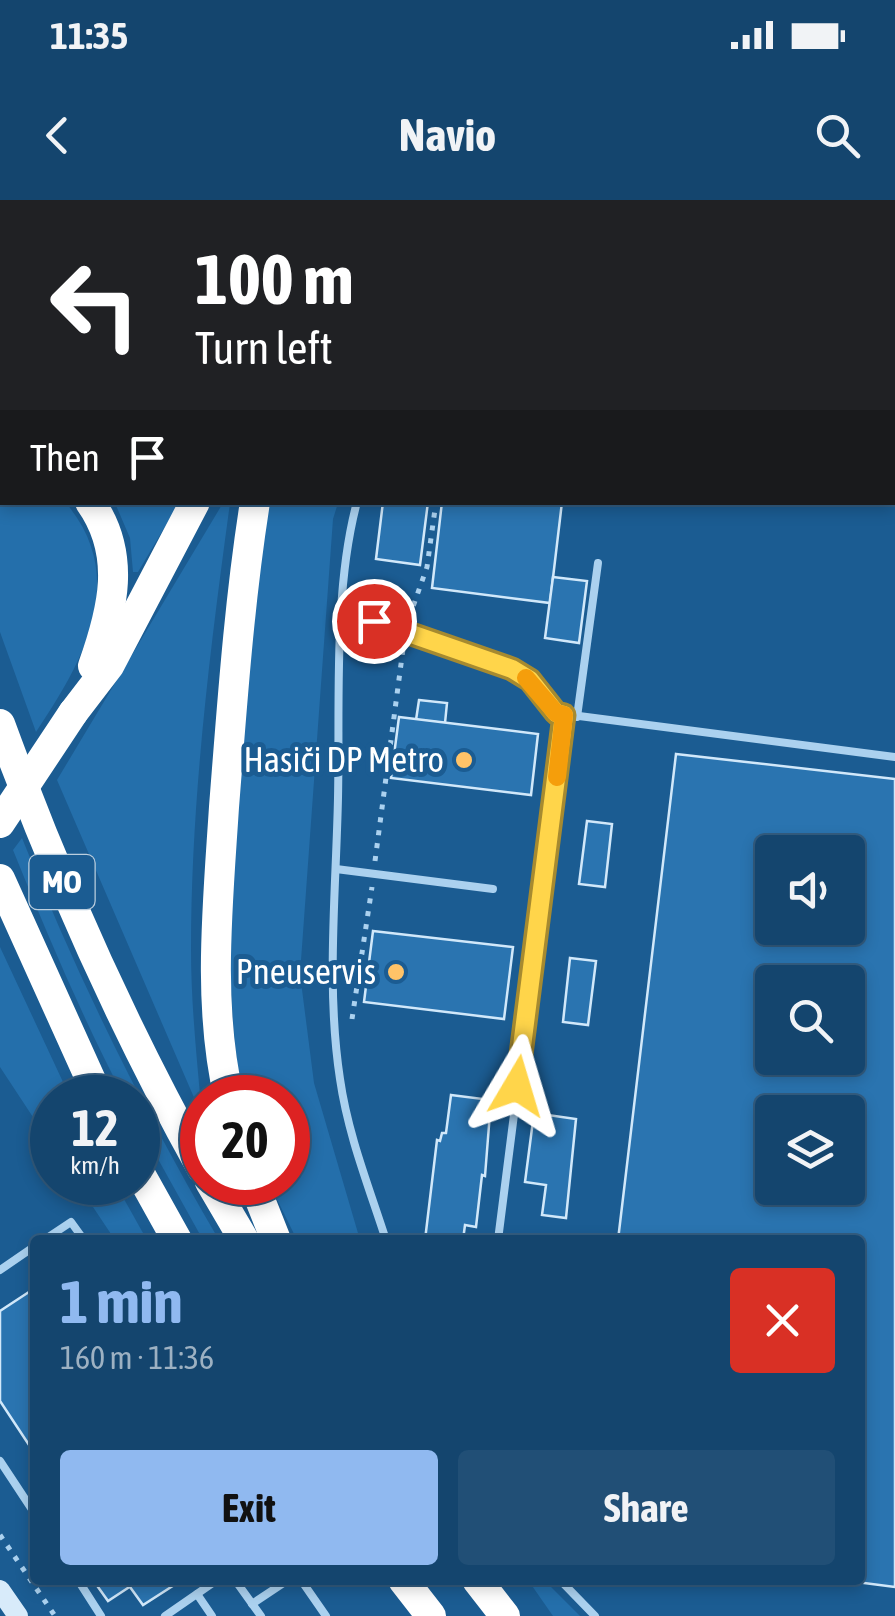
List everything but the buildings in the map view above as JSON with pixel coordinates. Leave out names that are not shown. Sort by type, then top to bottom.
[{"type":"highway","points":[[73,713],[108,622],[115,575],[106,528],[92,505]]},
{"type":"highway","points":[[0,823],[73,713],[110,666],[193,505]]},
{"type":"highway","points":[[225,1075],[216,976],[220,876],[232,711],[255,505]]},
{"type":"highway","name":"MO","points":[[0,724],[80,924],[180,1127]]},
{"type":"highway","name":"MO","points":[[0,879],[89,1075]]},
{"type":"highway","points":[[158,1205],[174,1235]]},
{"type":"highway","points":[[223,1205],[241,1235]]},
{"type":"highway","points":[[262,1205],[274,1235]]},
{"type":"highway","points":[[408,1585],[432,1616]]},
{"type":"highway","points":[[481,1585],[505,1616]]},
{"type":"street","points":[[0,1590],[18,1616]]},
{"type":"lane","points":[[356,505],[344,610],[333,998],[340,1079],[354,1143],[384,1235]]},
{"type":"lane","points":[[577,717],[598,563]]},
{"type":"lane","points":[[344,610],[512,669],[530,680],[556,713],[895,757]]},
{"type":"lane","points":[[499,1235],[564,715]]},
{"type":"lane","points":[[336,870],[493,889]]},
{"type":"lane","points":[[52,1235],[71,1222],[80,1235]]},
{"type":"lane","points":[[0,1270],[30,1249]]},
{"type":"lane","points":[[0,1461],[30,1506]]},
{"type":"lane","points":[[81,1585],[101,1616]]},
{"type":"lane","points":[[164,1616],[210,1585]]},
{"type":"lane","points":[[239,1585],[260,1616]]},
{"type":"lane","points":[[252,1604],[280,1585]]},
{"type":"lane","points":[[304,1585],[326,1616]]},
{"type":"lane","points":[[566,1585],[595,1616]]},
{"type":"lane","points":[[197,1594],[212,1616]]},
{"type":"path","points":[[0,1535],[30,1579]]},
{"type":"path","points":[[34,1585],[55,1616]]},
{"type":"shaded area","points":[[0,505],[67,505],[85,532],[95,561],[93,620],[70,677],[36,732],[0,632]]},
{"type":"shaded area","points":[[116,505],[178,505],[138,572],[133,572],[130,538]]},
{"type":"shaded area","points":[[222,505],[230,505],[203,725],[194,837],[191,949],[199,1075],[184,1075],[57,780]]},
{"type":"shaded area","points":[[265,505],[337,505],[333,519],[300,974],[314,1083],[359,1235],[295,1235],[280,1205],[310,1205],[310,1075],[239,1075],[230,950],[235,800]]},
{"type":"shaded area","points":[[22,838],[65,941],[130,1075],[113,1075],[13,850]]},
{"type":"shaded area","points":[[0,947],[60,1075],[30,1075],[30,1113],[0,1067]]},
{"type":"shaded area","points":[[160,1134],[180,1171],[180,1199],[160,1163]]},
{"type":"shaded area","points":[[92,1205],[127,1205],[143,1233],[112,1235]]},
{"type":"shaded area","points":[[184,1205],[199,1205],[216,1235],[200,1235]]},
{"type":"shaded area","points":[[531,1585],[549,1585],[580,1616],[553,1616]]},
{"type":"slow traffic","points":[[526,678],[556,713],[564,715],[557,777]]},
{"type":"place","name":"Hasiči DP Metro","points":[[464,760]]},
{"type":"place","name":"Pneuservis","points":[[396,972]]},
{"type":"route","points":[[374,621],[512,669],[530,680],[556,713],[564,715],[517,1086]]}]
